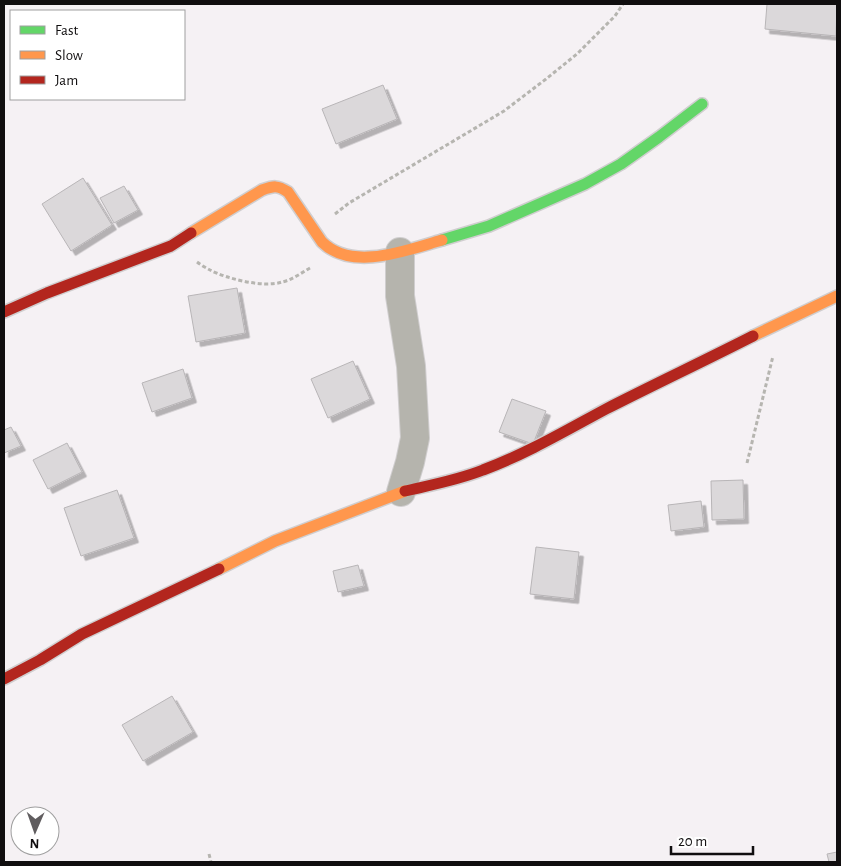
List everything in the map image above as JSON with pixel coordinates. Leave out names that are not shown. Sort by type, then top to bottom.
[{"type":"street","points":[[4,312],[47,293],[171,246],[262,190],[275,186],[284,188],[288,192],[327,247],[337,253],[351,256],[366,258],[400,252],[489,226],[585,184],[621,164],[702,104]]},
{"type":"street","points":[[400,252],[400,296],[411,366],[415,438],[401,492]]},
{"type":"street","points":[[4,679],[40,660],[82,634],[140,608],[275,541],[401,492],[480,471],[506,460],[550,440],[605,410],[837,296]]},
{"type":"path","points":[[314,230],[349,203],[504,111],[546,80],[576,54],[615,16],[622,4]]},
{"type":"path","points":[[171,246],[212,271],[259,284],[284,282],[337,253]]},
{"type":"path","points":[[747,463],[779,324]]},
{"type":"path","points":[[209,854],[211,862]]},
{"type":"building","points":[[767,4],[837,4],[836,36],[765,29]]},
{"type":"building","points":[[383,85],[397,119],[336,144],[322,109]]},
{"type":"building","points":[[83,178],[112,225],[71,251],[42,204]]},
{"type":"building","points":[[124,186],[138,210],[114,223],[100,198]]},
{"type":"building","points":[[237,288],[245,333],[196,342],[188,296]]},
{"type":"building","points":[[353,361],[370,399],[328,418],[311,379]]},
{"type":"building","points":[[183,369],[192,398],[152,412],[142,383]]},
{"type":"building","points":[[512,399],[546,411],[533,444],[499,432]]},
{"type":"building","points":[[11,427],[21,446],[4,453],[4,430]]},
{"type":"building","points":[[67,443],[82,472],[48,489],[33,460]]},
{"type":"building","points":[[743,480],[744,519],[712,520],[711,481]]},
{"type":"building","points":[[117,490],[134,538],[81,556],[64,508]]},
{"type":"building","points":[[701,501],[704,527],[671,531],[668,505]]},
{"type":"building","points":[[536,547],[579,552],[574,599],[530,594]]},
{"type":"building","points":[[358,565],[364,586],[338,592],[333,571]]},
{"type":"building","points":[[172,696],[193,732],[143,761],[122,725]]},
{"type":"building","points":[[837,852],[837,862],[829,862],[827,854]]},
{"type":"traffic: fast","points":[[442,240],[489,226],[585,184],[621,164],[702,104]]},
{"type":"traffic: slow","points":[[191,233],[262,190],[275,187],[288,192],[322,242],[334,251],[348,256],[380,256],[442,240]]},
{"type":"traffic: slow","points":[[753,336],[837,296]]},
{"type":"traffic: slow","points":[[219,569],[275,541],[405,491]]},
{"type":"traffic: jam","points":[[4,312],[47,293],[171,246],[191,233]]},
{"type":"traffic: jam","points":[[405,491],[464,477],[515,457],[606,409],[753,336]]},
{"type":"traffic: jam","points":[[4,679],[40,660],[82,634],[219,569]]}]
